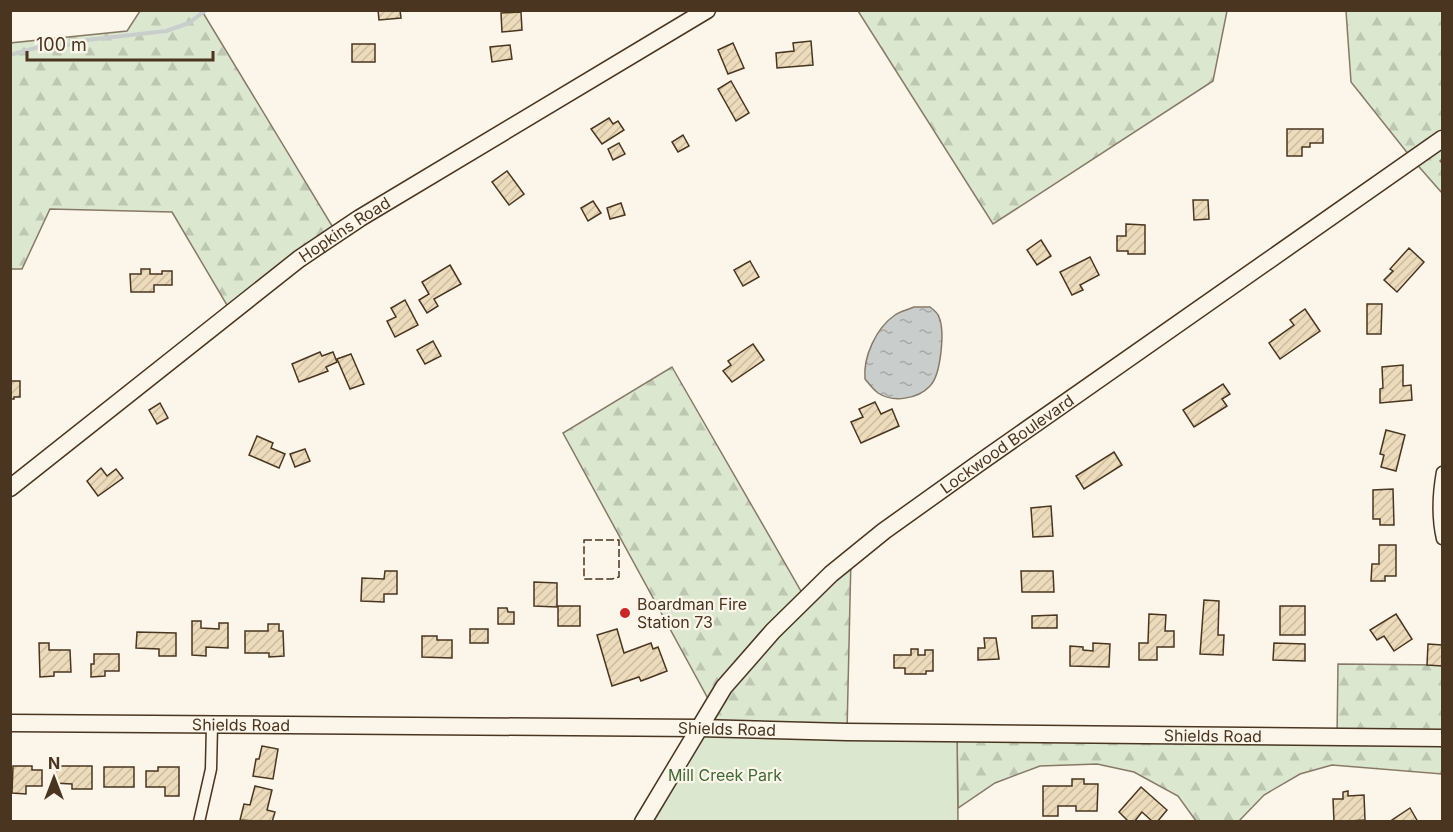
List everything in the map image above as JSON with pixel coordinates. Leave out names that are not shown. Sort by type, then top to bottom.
[{"type":"main road","name":"Hopkins Road","points":[[10,488],[308,253],[360,218],[706,10]]},
{"type":"main road","name":"Lockwood Boulevard","points":[[644,822],[724,687],[772,631],[831,574],[884,531],[1443,140]]},
{"type":"main road","name":"Shields Road","points":[[10,723],[699,728],[847,732],[1443,738]]},
{"type":"street","points":[[1443,472],[1439,501],[1440,529],[1443,539]]},
{"type":"street","points":[[199,822],[211,768],[212,725]]},
{"type":"green space","points":[[140,11],[202,11],[337,234],[231,312],[172,212],[50,209],[22,269],[11,269],[10,43],[127,31]]},
{"type":"green space","points":[[858,11],[1227,11],[1213,81],[993,224]]},
{"type":"green space","points":[[1346,11],[1442,11],[1442,159],[1440,161],[1442,163],[1442,193],[1351,82]]},
{"type":"green space","points":[[672,367],[805,598],[851,557],[847,732],[699,728],[712,706],[563,433]]},
{"type":"green space","points":[[1338,664],[1442,665],[1442,774],[1332,765],[1300,774],[1264,795],[1239,821],[1196,821],[1178,796],[1134,772],[1097,764],[1040,766],[995,783],[958,808],[957,733],[1337,737]]},
{"type":"green space","name":"Mill Creek Park","points":[[699,728],[957,733],[958,821],[644,822]]},
{"type":"water","points":[[914,307],[930,307],[939,317],[942,342],[937,373],[930,386],[919,394],[898,399],[884,396],[865,379],[866,362],[872,344],[888,321],[897,314]]},
{"type":"building","points":[[378,10],[400,10],[401,18],[379,20]]},
{"type":"building","points":[[521,12],[522,30],[502,32],[501,13]]},
{"type":"building","points":[[811,41],[813,65],[777,68],[776,53],[794,51],[793,43]]},
{"type":"building","points":[[733,43],[744,68],[728,74],[718,50]]},
{"type":"building","points":[[352,44],[375,44],[375,62],[352,62]]},
{"type":"building","points":[[510,45],[512,59],[492,62],[490,47]]},
{"type":"building","points":[[731,81],[749,113],[736,121],[718,89]]},
{"type":"building","points":[[609,118],[613,124],[618,121],[624,130],[602,144],[591,129]]},
{"type":"building","points":[[1287,129],[1323,129],[1323,143],[1310,143],[1310,147],[1302,147],[1302,156],[1287,156]]},
{"type":"building","points":[[683,135],[689,146],[678,152],[672,142]]},
{"type":"building","points":[[619,143],[625,154],[613,160],[608,149]]},
{"type":"building","points":[[507,171],[524,194],[509,205],[492,182]]},
{"type":"building","points":[[1193,200],[1208,200],[1209,219],[1194,220]]},
{"type":"building","points":[[593,201],[601,213],[588,221],[581,208]]},
{"type":"building","points":[[621,203],[625,215],[610,219],[607,208]]},
{"type":"building","points":[[1126,224],[1145,225],[1145,254],[1128,254],[1128,251],[1117,251],[1117,236],[1126,236]]},
{"type":"building","points":[[1041,240],[1051,256],[1037,265],[1027,250]]},
{"type":"building","points":[[1409,248],[1424,262],[1397,292],[1384,280],[1393,271],[1390,269]]},
{"type":"building","points":[[1090,257],[1099,275],[1080,285],[1083,290],[1072,295],[1060,272]]},
{"type":"building","points":[[750,261],[759,277],[743,286],[734,270]]},
{"type":"building","points":[[450,265],[461,284],[434,299],[438,306],[427,313],[419,300],[429,294],[422,282]]},
{"type":"building","points":[[141,269],[150,269],[150,274],[172,271],[172,285],[154,285],[154,292],[131,292],[130,274],[141,274]]},
{"type":"building","points":[[405,300],[418,325],[395,337],[387,321],[396,317],[391,308]]},
{"type":"building","points":[[1367,304],[1382,304],[1381,334],[1367,334]]},
{"type":"building","points":[[1305,309],[1320,331],[1280,359],[1269,343],[1294,325],[1290,320]]},
{"type":"building","points":[[433,341],[441,356],[425,364],[417,350]]},
{"type":"building","points":[[753,344],[764,360],[732,382],[723,371],[731,365],[728,361]]},
{"type":"building","points":[[320,352],[322,356],[333,352],[337,362],[326,367],[328,371],[299,382],[292,364]]},
{"type":"building","points":[[351,354],[364,384],[350,389],[337,359]]},
{"type":"building","points":[[1403,365],[1403,386],[1411,385],[1412,400],[1380,403],[1380,389],[1383,388],[1382,367]]},
{"type":"building","points":[[10,381],[20,381],[20,397],[10,399]]},
{"type":"building","points":[[1223,384],[1230,394],[1222,399],[1227,406],[1194,427],[1183,410]]},
{"type":"building","points":[[875,402],[881,414],[892,409],[899,426],[861,443],[851,422],[863,417],[859,409]]},
{"type":"building","points":[[160,403],[168,418],[157,424],[149,410]]},
{"type":"building","points":[[1386,430],[1405,435],[1396,471],[1381,467],[1384,455],[1380,454]]},
{"type":"building","points":[[257,436],[273,443],[271,448],[285,454],[279,468],[249,455]]},
{"type":"building","points":[[305,449],[310,461],[295,467],[290,454]]},
{"type":"building","points":[[1114,452],[1122,465],[1084,489],[1076,476]]},
{"type":"building","points":[[101,468],[107,476],[116,469],[123,478],[98,496],[87,481]]},
{"type":"building","points":[[1393,489],[1394,525],[1380,525],[1380,519],[1373,519],[1373,490]]},
{"type":"building","points":[[1051,506],[1053,536],[1033,537],[1031,508]]},
{"type":"building","points":[[1379,545],[1396,545],[1396,576],[1385,576],[1385,581],[1371,581],[1372,564],[1379,564]]},
{"type":"building","points":[[385,571],[397,571],[397,594],[384,594],[384,602],[361,601],[362,578],[384,579]]},
{"type":"building","points":[[1021,571],[1053,571],[1054,592],[1022,592]]},
{"type":"building","points":[[534,582],[557,583],[557,607],[534,606]]},
{"type":"building","points":[[1204,600],[1219,601],[1218,635],[1224,635],[1223,655],[1200,654]]},
{"type":"building","points":[[558,606],[580,606],[580,626],[558,626]]},
{"type":"building","points":[[1280,606],[1305,606],[1305,635],[1280,635]]},
{"type":"building","points":[[498,608],[507,608],[508,612],[514,612],[514,624],[498,624]]},
{"type":"building","points":[[1149,614],[1166,615],[1165,631],[1174,631],[1174,647],[1157,647],[1157,660],[1139,660],[1139,643],[1148,643]]},
{"type":"building","points":[[1396,614],[1412,639],[1394,651],[1384,636],[1377,640],[1370,630]]},
{"type":"building","points":[[1057,615],[1057,628],[1032,628],[1032,616]]},
{"type":"building","points":[[192,621],[201,621],[201,628],[219,629],[219,623],[228,623],[228,648],[206,647],[206,656],[192,655]]},
{"type":"building","points":[[268,624],[279,624],[279,631],[283,631],[284,656],[269,657],[269,653],[245,653],[245,631],[268,631]]},
{"type":"building","points":[[470,629],[488,629],[488,643],[470,643]]},
{"type":"building","points":[[617,629],[624,653],[651,643],[653,649],[658,647],[667,671],[641,681],[639,677],[612,686],[597,635]]},
{"type":"building","points":[[137,632],[176,633],[176,656],[159,656],[159,649],[136,648]]},
{"type":"building","points":[[422,636],[437,636],[437,640],[452,640],[452,658],[422,657]]},
{"type":"building","points":[[984,638],[996,638],[999,659],[978,660],[978,648],[985,648]]},
{"type":"building","points":[[39,643],[49,643],[49,650],[70,650],[71,672],[54,672],[54,676],[40,677]]},
{"type":"building","points":[[1093,643],[1110,644],[1109,667],[1070,666],[1070,646],[1093,651]]},
{"type":"building","points":[[1274,643],[1305,644],[1305,661],[1273,660]]},
{"type":"building","points":[[1428,644],[1442,645],[1442,666],[1427,665]]},
{"type":"building","points":[[911,649],[918,649],[918,655],[925,655],[925,650],[933,650],[933,671],[926,671],[926,674],[905,674],[905,668],[894,668],[894,655],[911,655]]},
{"type":"building","points":[[94,654],[119,654],[119,671],[105,671],[105,676],[91,677]]},
{"type":"building","points":[[262,746],[278,749],[273,779],[253,776],[256,759],[259,759]]},
{"type":"building","points":[[13,766],[32,766],[32,770],[42,770],[42,786],[26,786],[26,794],[12,793]]},
{"type":"building","points":[[54,766],[92,766],[92,789],[72,789],[72,784],[54,783]]},
{"type":"building","points":[[104,767],[134,767],[134,787],[104,787]]},
{"type":"building","points":[[158,767],[179,767],[179,796],[165,796],[165,787],[146,787],[146,771],[158,771]]},
{"type":"building","points":[[1072,779],[1084,779],[1084,784],[1098,784],[1097,811],[1076,811],[1076,806],[1058,806],[1058,816],[1043,816],[1043,786],[1072,786]]},
{"type":"building","points":[[255,786],[272,790],[267,810],[275,812],[272,822],[240,820],[244,804],[250,805]]},
{"type":"building","points":[[1141,787],[1167,810],[1157,822],[1153,822],[1142,812],[1134,822],[1129,822],[1119,812]]},
{"type":"building","points":[[1348,791],[1348,796],[1364,795],[1365,820],[1334,822],[1333,799],[1343,799],[1343,792]]},
{"type":"building","points":[[1410,808],[1418,822],[1389,822]]},
{"type":"waterway","points":[[10,55],[39,47],[47,50],[87,40],[166,31],[189,23],[206,10]]},
{"type":"fence","points":[[584,540],[619,540],[619,577],[584,579],[584,540]]},
{"type":"place","name":"Boardman Fire Station 73","points":[[625,613]]}]
